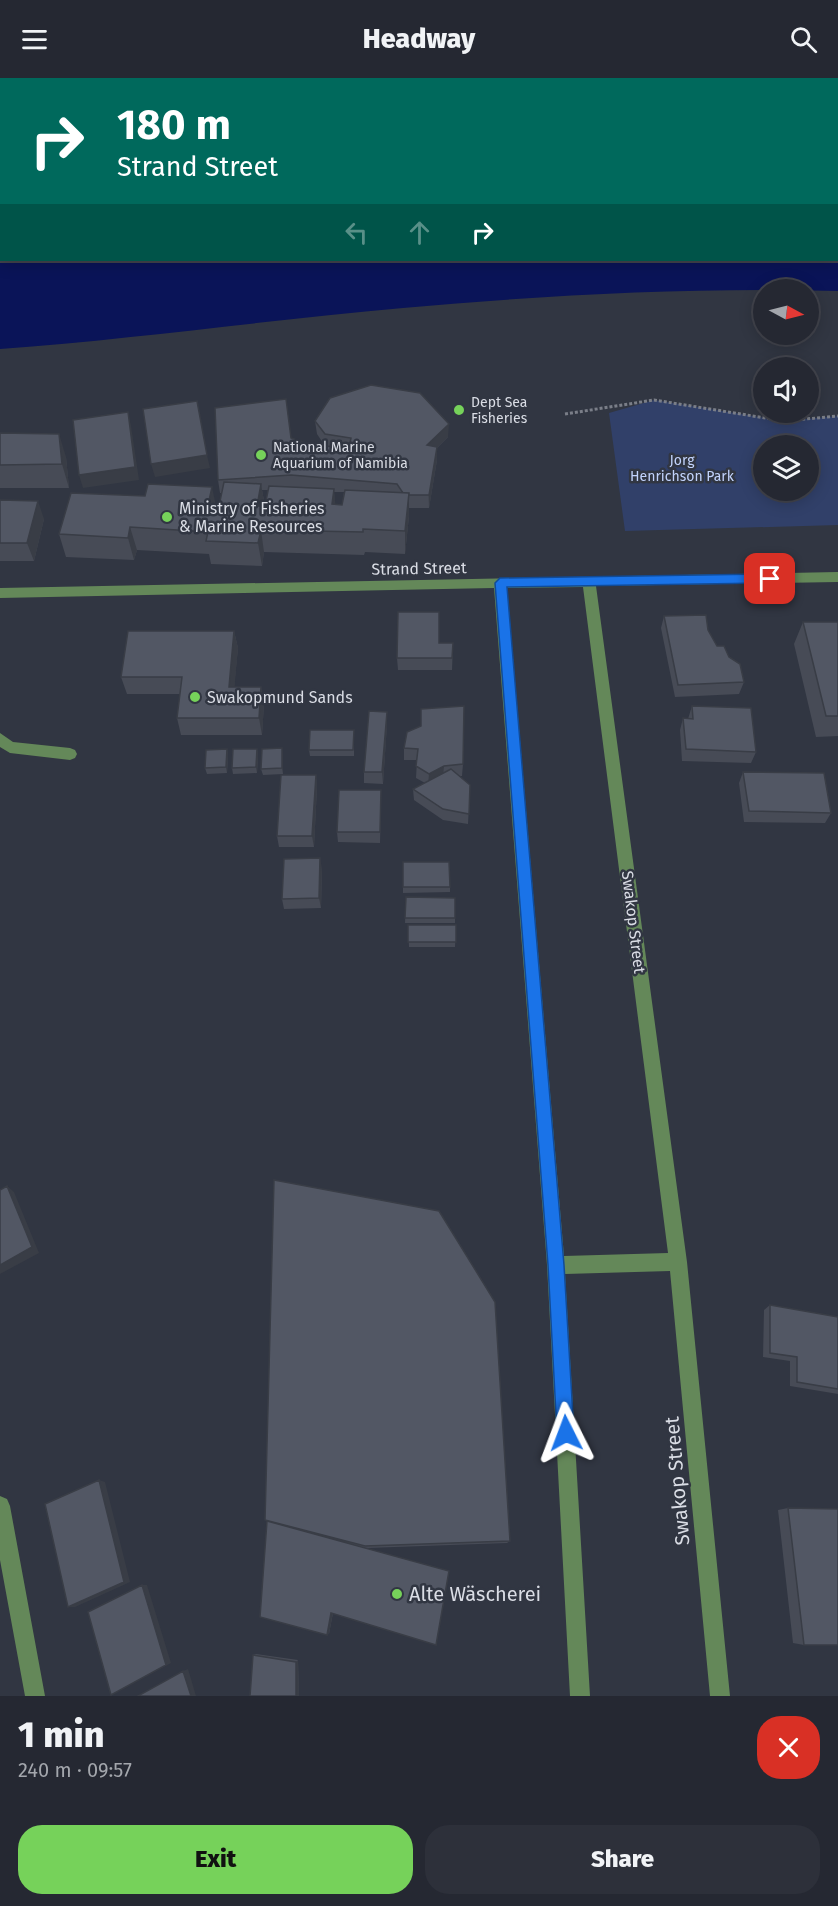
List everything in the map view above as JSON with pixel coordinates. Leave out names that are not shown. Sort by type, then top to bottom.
[{"type":"street","name":"Strand Street","points":[[0,592],[838,577]]},
{"type":"street","points":[[500,583],[556,1265],[580,1696]]},
{"type":"street","name":"Swakop Street","points":[[589,583],[678,1262],[720,1696]]},
{"type":"street","points":[[0,739],[10,747],[70,754]]},
{"type":"street","points":[[556,1265],[678,1262]]},
{"type":"street","points":[[0,1507],[35,1696]]},
{"type":"path","points":[[565,414],[654,400],[784,421],[838,416]]},
{"type":"green space","name":"Jorg Henrichson Park","points":[[654,400],[753,416],[753,423],[819,423],[819,418],[838,416],[838,525],[625,531],[609,413]]},
{"type":"shaded area","points":[[0,261],[838,261],[838,291],[819,291],[819,279],[753,279],[753,290],[620,293],[511,299],[0,349]]},
{"type":"building","name":"National Marine Aquarium of Namibia","points":[[371,385],[420,393],[449,424],[427,445],[437,447],[429,495],[403,493],[397,484],[291,475],[218,480],[215,408],[286,399],[291,438],[312,445],[349,448],[351,438],[325,434],[315,421],[330,398]]},
{"type":"building","points":[[197,401],[207,455],[151,464],[143,409]]},
{"type":"building","points":[[128,412],[135,467],[79,475],[73,420]]},
{"type":"building","points":[[0,433],[59,434],[62,464],[0,465]]},
{"type":"building","points":[[224,482],[261,484],[257,506],[265,506],[269,486],[334,489],[332,504],[342,505],[345,490],[409,493],[405,531],[261,530],[258,543],[206,541],[208,532],[130,527],[128,538],[59,534],[71,493],[145,496],[148,484],[212,487],[208,505],[219,506]]},
{"type":"building","points":[[0,500],[38,501],[27,543],[0,543]]},
{"type":"building","points":[[398,612],[439,612],[439,643],[453,643],[452,658],[397,658]]},
{"type":"building","points":[[706,615],[708,630],[717,646],[724,646],[729,657],[740,664],[744,682],[678,685],[664,616]]},
{"type":"building","points":[[803,622],[838,622],[838,716],[826,716]]},
{"type":"building","points":[[128,631],[234,631],[229,687],[261,687],[259,718],[177,718],[182,677],[121,677]]},
{"type":"building","points":[[464,706],[463,764],[444,766],[429,774],[416,766],[418,749],[404,748],[407,732],[421,726],[421,709]]},
{"type":"building","points":[[692,706],[751,708],[756,752],[686,749],[683,718],[693,719]]},
{"type":"building","points":[[369,711],[387,712],[382,772],[364,772]]},
{"type":"building","points":[[310,730],[354,730],[353,750],[309,750]]},
{"type":"building","points":[[282,748],[282,768],[261,769],[262,749]]},
{"type":"building","points":[[227,749],[226,767],[205,768],[206,750]]},
{"type":"building","points":[[233,749],[257,749],[256,767],[232,768]]},
{"type":"building","points":[[451,769],[470,785],[469,814],[443,809],[413,789]]},
{"type":"building","points":[[743,772],[824,773],[831,813],[749,811]]},
{"type":"building","points":[[281,775],[316,775],[312,836],[277,836]]},
{"type":"building","points":[[339,790],[381,790],[380,832],[337,832]]},
{"type":"building","points":[[320,858],[319,898],[282,899],[284,859]]},
{"type":"building","points":[[403,862],[449,862],[450,887],[403,887]]},
{"type":"building","points":[[406,897],[455,898],[455,918],[405,918]]},
{"type":"building","points":[[408,925],[456,925],[456,942],[408,942]]},
{"type":"building","points":[[274,1180],[439,1211],[495,1302],[510,1541],[365,1546],[265,1520]]},
{"type":"building","points":[[7,1186],[32,1247],[0,1265],[0,1190]]},
{"type":"building","points":[[770,1305],[838,1317],[838,1389],[797,1382],[797,1357],[770,1353]]},
{"type":"building","points":[[99,1480],[124,1582],[68,1607],[45,1504]]},
{"type":"building","points":[[788,1508],[838,1509],[838,1645],[804,1645]]},
{"type":"building","points":[[267,1521],[449,1571],[436,1645],[331,1613],[327,1635],[260,1617]]},
{"type":"building","points":[[142,1585],[166,1665],[111,1695],[88,1612]]},
{"type":"building","points":[[253,1655],[296,1662],[296,1696],[250,1696]]},
{"type":"building","points":[[183,1671],[191,1696],[138,1696]]},
{"type":"place","name":"Dept Sea Fisheries","points":[[459,410]]},
{"type":"place","name":"National Marine Aquarium of Namibia","points":[[261,455]]},
{"type":"place","name":"Ministry of Fisheries & Marine Resources","points":[[167,517]]},
{"type":"place","name":"Swakopmund Sands","points":[[195,697]]},
{"type":"place","name":"Alte Wäscherei","points":[[397,1594]]},
{"type":"route","points":[[566,1433],[556,1265],[500,583],[770,579]]}]
